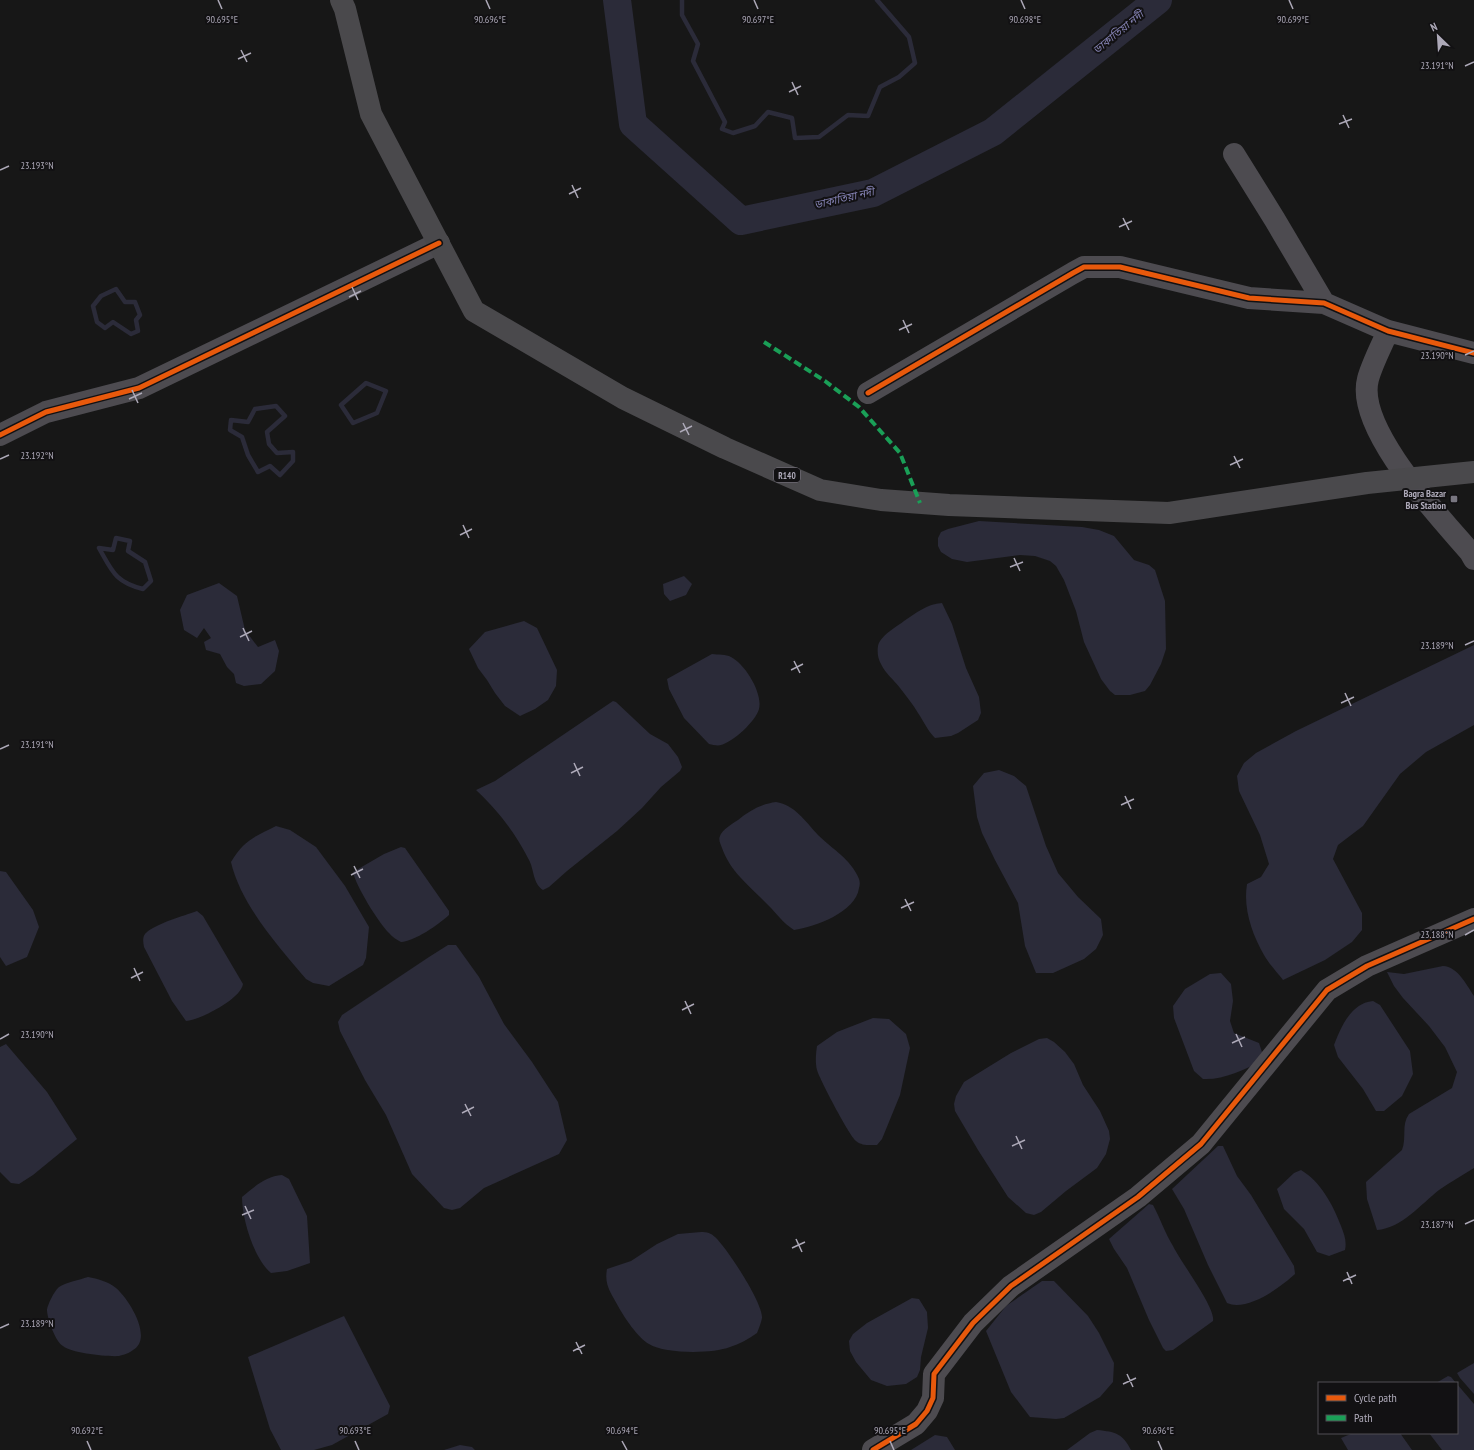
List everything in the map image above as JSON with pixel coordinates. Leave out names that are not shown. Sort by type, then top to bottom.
[{"type":"main road","name":"R140","points":[[341,0],[345,9],[371,114],[474,311],[624,398],[725,448],[820,490],[881,500],[949,505],[1169,513],[1367,483],[1408,480],[1474,472]]},
{"type":"street","points":[[1234,154],[1276,220],[1324,303]]},
{"type":"street","points":[[0,435],[46,412],[139,388],[439,243]]},
{"type":"street","points":[[868,393],[1033,295],[1084,267],[1120,267],[1249,298],[1324,303],[1388,331],[1474,353]]},
{"type":"street","points":[[1388,331],[1368,379],[1368,401],[1376,426],[1408,480],[1470,552],[1474,559]]},
{"type":"street","points":[[873,1450],[916,1424],[926,1411],[933,1398],[934,1374],[974,1323],[1011,1286],[1138,1197],[1201,1144],[1327,990],[1367,966],[1474,919]]},
{"type":"water","points":[[979,521],[1082,527],[1099,530],[1114,536],[1134,560],[1149,565],[1155,570],[1165,601],[1166,649],[1161,664],[1150,685],[1145,691],[1130,695],[1115,695],[1101,679],[1084,642],[1076,611],[1064,580],[1056,566],[1050,561],[1035,556],[1020,555],[967,562],[952,559],[941,552],[938,546],[938,538],[941,532]]},
{"type":"water","points":[[684,576],[692,584],[686,595],[670,601],[664,594],[663,584]]},
{"type":"water","points":[[219,583],[237,596],[245,630],[258,647],[275,640],[279,651],[275,671],[261,684],[244,686],[236,683],[234,674],[227,667],[220,654],[206,650],[204,642],[211,638],[204,628],[197,638],[184,630],[180,610],[187,595]]},
{"type":"water","points":[[942,603],[952,624],[966,668],[979,697],[981,713],[978,720],[958,733],[951,736],[935,738],[912,703],[883,667],[878,658],[878,646],[879,642],[889,632],[913,615],[931,605]]},
{"type":"water","points":[[524,621],[537,628],[557,670],[556,686],[548,700],[535,709],[520,716],[505,706],[495,693],[478,668],[469,649],[485,632]]},
{"type":"water","points":[[1474,645],[1474,725],[1426,752],[1400,774],[1363,826],[1338,845],[1333,859],[1362,913],[1362,930],[1352,942],[1325,960],[1283,980],[1264,955],[1252,930],[1247,912],[1247,884],[1261,877],[1269,864],[1260,835],[1239,791],[1237,776],[1244,763],[1256,753],[1296,731]]},
{"type":"water","points":[[712,654],[729,656],[742,666],[756,687],[760,702],[757,714],[749,725],[732,740],[721,745],[709,744],[684,718],[669,689],[667,679]]},
{"type":"water","points":[[613,701],[616,702],[650,734],[668,744],[678,757],[682,767],[680,771],[661,787],[642,808],[617,831],[549,887],[543,890],[537,884],[531,864],[512,831],[492,806],[476,790],[495,781]]},
{"type":"water","points":[[999,770],[1014,776],[1026,786],[1046,846],[1058,873],[1078,897],[1101,919],[1103,935],[1096,949],[1084,959],[1053,973],[1036,973],[1025,946],[1018,903],[982,833],[977,817],[973,786],[984,773]]},
{"type":"water","points":[[776,802],[789,806],[799,814],[818,835],[846,860],[856,872],[860,881],[856,897],[851,904],[833,917],[813,926],[794,930],[783,921],[730,865],[719,841],[720,836],[728,827],[746,814],[760,806]]},
{"type":"water","points":[[276,826],[290,830],[316,847],[345,886],[369,927],[366,958],[363,965],[329,986],[313,983],[306,979],[262,924],[243,894],[236,878],[231,862],[240,849],[250,840]]},
{"type":"water","points":[[401,847],[405,848],[449,911],[449,915],[433,928],[419,936],[401,942],[392,936],[379,921],[363,895],[353,872],[384,854]]},
{"type":"water","points":[[0,871],[6,872],[33,910],[39,927],[27,957],[6,966],[0,957]]},
{"type":"water","points":[[197,911],[203,916],[243,984],[241,990],[235,996],[219,1008],[201,1017],[186,1021],[172,1001],[144,947],[143,939],[147,932],[157,926]]},
{"type":"water","points":[[448,945],[456,945],[479,977],[504,1024],[532,1062],[558,1102],[567,1140],[559,1154],[484,1188],[460,1208],[452,1210],[444,1208],[412,1174],[386,1115],[365,1080],[340,1031],[338,1022],[342,1015]]},
{"type":"water","points":[[1443,966],[1453,969],[1465,981],[1474,996],[1474,1168],[1439,1190],[1403,1220],[1395,1225],[1377,1230],[1367,1199],[1366,1182],[1402,1150],[1405,1122],[1409,1114],[1452,1088],[1457,1072],[1445,1047],[1429,1026],[1403,998],[1394,986],[1387,972],[1404,974]]},
{"type":"water","points":[[1221,973],[1231,984],[1233,1001],[1230,1021],[1234,1033],[1259,1043],[1264,1058],[1262,1061],[1233,1074],[1218,1078],[1203,1079],[1194,1071],[1174,1018],[1173,1006],[1185,989],[1210,974]]},
{"type":"water","points":[[1373,1001],[1380,1005],[1410,1051],[1413,1074],[1402,1096],[1384,1111],[1376,1111],[1363,1089],[1338,1057],[1334,1045],[1340,1031],[1353,1011],[1365,1003]]},
{"type":"water","points":[[873,1018],[889,1019],[906,1034],[910,1048],[900,1095],[882,1139],[877,1145],[868,1145],[861,1144],[856,1141],[847,1129],[819,1076],[816,1067],[816,1058],[817,1046],[837,1032]]},
{"type":"water","points":[[1047,1038],[1065,1052],[1074,1064],[1083,1085],[1100,1111],[1109,1131],[1110,1139],[1106,1154],[1097,1168],[1041,1212],[1034,1215],[1026,1213],[1008,1197],[955,1111],[954,1104],[956,1096],[964,1082],[1011,1053],[1039,1039]]},
{"type":"water","points":[[6,1044],[47,1092],[77,1139],[33,1175],[19,1184],[11,1183],[0,1172],[0,1047]]},
{"type":"water","points":[[1218,1146],[1223,1146],[1237,1176],[1251,1195],[1294,1266],[1295,1274],[1281,1285],[1263,1297],[1244,1304],[1235,1305],[1227,1303],[1208,1265],[1184,1209],[1172,1189]]},
{"type":"water","points":[[1301,1170],[1315,1181],[1330,1202],[1344,1235],[1346,1244],[1345,1250],[1329,1256],[1317,1252],[1304,1229],[1284,1209],[1277,1189],[1294,1173]]},
{"type":"water","points":[[282,1175],[289,1179],[307,1216],[310,1263],[287,1271],[271,1273],[265,1267],[254,1249],[244,1216],[242,1197],[265,1180]]},
{"type":"water","points":[[1149,1204],[1153,1205],[1170,1241],[1204,1296],[1209,1306],[1213,1321],[1173,1350],[1166,1351],[1149,1320],[1127,1268],[1109,1239]]},
{"type":"water","points":[[701,1232],[709,1233],[721,1243],[751,1289],[761,1311],[762,1318],[757,1333],[733,1346],[712,1351],[689,1352],[666,1350],[656,1347],[640,1337],[624,1316],[607,1284],[607,1269],[631,1261],[657,1244],[678,1234]]},
{"type":"water","points":[[88,1277],[106,1282],[113,1286],[127,1300],[137,1318],[141,1337],[139,1344],[130,1352],[119,1356],[81,1353],[63,1346],[57,1340],[50,1325],[47,1311],[53,1294],[62,1285]]},
{"type":"water","points":[[1042,1281],[1054,1281],[1088,1316],[1099,1333],[1114,1363],[1113,1382],[1100,1397],[1064,1418],[1056,1419],[1030,1417],[1011,1392],[986,1331],[1006,1306]]},
{"type":"water","points":[[912,1298],[919,1299],[927,1312],[928,1328],[921,1357],[920,1370],[917,1377],[906,1384],[887,1386],[871,1380],[856,1362],[850,1351],[849,1341],[853,1334],[867,1323]]},
{"type":"water","points":[[344,1316],[390,1406],[388,1414],[332,1445],[314,1450],[281,1450],[270,1429],[248,1357]]},
{"type":"water","points":[[1474,1363],[1474,1394],[1457,1373]]},
{"type":"water","points":[[1448,1376],[1455,1382],[1438,1382]]},
{"type":"water","points":[[1458,1385],[1474,1404],[1474,1450],[1442,1450],[1430,1434],[1458,1434]]},
{"type":"water","points":[[1097,1430],[1118,1434],[1125,1440],[1131,1450],[1067,1450],[1090,1433]]},
{"type":"water","points":[[1351,1434],[1401,1434],[1412,1450],[1348,1450],[1341,1438]]},
{"type":"water","points":[[935,1435],[947,1437],[955,1450],[911,1450]]},
{"type":"water","points":[[460,1445],[472,1447],[475,1450],[444,1450]]},
{"type":"waterway","name":"ডাকাতিয়া নদী","points":[[617,0],[633,124],[741,221],[873,193],[993,132],[1158,0]]},
{"type":"waterway","points":[[682,0],[682,15],[698,44],[693,61],[725,122],[722,129],[733,133],[755,126],[768,112],[792,118],[795,138],[819,137],[848,115],[868,116],[880,87],[899,77],[915,63],[909,37],[877,0]]},
{"type":"waterway","points":[[116,289],[125,302],[135,302],[140,315],[136,320],[138,331],[131,334],[113,322],[105,328],[97,322],[93,306],[101,296],[116,289]]},
{"type":"waterway","points":[[366,383],[386,391],[377,413],[353,423],[341,405],[366,383]]},
{"type":"waterway","points":[[276,406],[285,416],[267,432],[269,444],[277,453],[293,452],[293,461],[280,475],[270,466],[258,472],[248,455],[242,437],[230,430],[231,420],[248,422],[255,409],[276,406]]},
{"type":"waterway","points":[[116,538],[130,541],[128,551],[145,562],[151,581],[143,589],[126,583],[120,579],[111,569],[99,548],[113,550],[116,538]]},
{"type":"marked path","points":[[764,342],[825,381],[859,407],[900,453],[920,503]]},
{"type":"cycle path","points":[[0,435],[46,412],[139,388],[439,243]]},
{"type":"cycle path","points":[[868,393],[1084,267],[1120,267],[1249,298],[1324,303],[1388,331],[1474,353]]},
{"type":"cycle path","points":[[873,1450],[916,1424],[927,1411],[933,1398],[934,1374],[973,1323],[1011,1286],[1138,1197],[1201,1144],[1327,990],[1367,966],[1474,919]]},
{"type":"place","name":"Bagra Bazar Bus Station","points":[[1454,499]]}]
